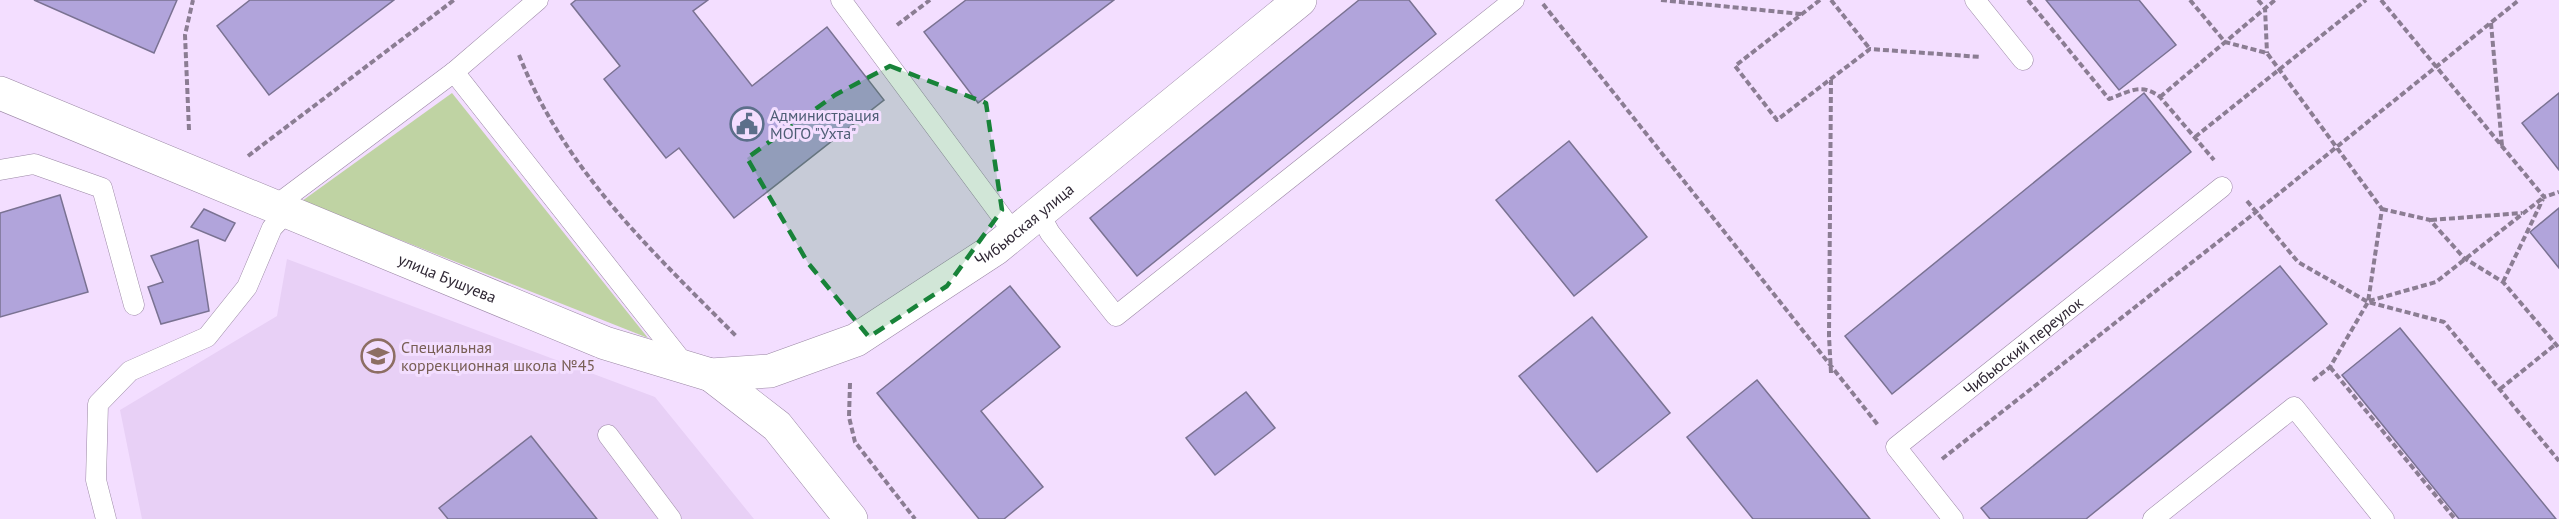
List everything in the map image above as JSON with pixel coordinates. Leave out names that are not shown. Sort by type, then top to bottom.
[{"type":"street","name":"Чибьюская улица","points":[[698,371],[770,371],[856,340],[995,249],[1034,227],[1300,0]]},
{"type":"street","name":"улица Бушуева","points":[[0,93],[605,343],[698,371],[777,426],[851,519]]},
{"type":"lane","points":[[106,519],[96,480],[98,404],[130,371],[207,337],[247,287],[281,209],[454,72],[538,0]]},
{"type":"lane","points":[[841,0],[873,44],[1034,227],[1116,316],[1514,0]]},
{"type":"lane","points":[[1975,0],[2023,60]]},
{"type":"lane","points":[[454,72],[698,371]]},
{"type":"lane","points":[[0,171],[33,164],[102,188],[134,305]]},
{"type":"lane","name":"Чибьюский переулок","points":[[1896,447],[2222,187]]},
{"type":"lane","points":[[2153,519],[2294,407],[2384,519]]},
{"type":"lane","points":[[608,435],[671,519]]},
{"type":"lane","points":[[1896,447],[1953,519]]},
{"type":"path","points":[[189,132],[185,35],[193,0]]},
{"type":"path","points":[[239,152],[249,156],[454,0]]},
{"type":"path","points":[[873,44],[930,0]]},
{"type":"path","points":[[1540,0],[1896,447]]},
{"type":"path","points":[[1661,0],[1802,14]]},
{"type":"path","points":[[1820,0],[1735,66],[1777,120],[1870,49],[2023,60]]},
{"type":"path","points":[[1832,0],[1870,49]]},
{"type":"path","points":[[2028,0],[2109,99],[2137,89],[2150,89],[2160,96],[2215,162]]},
{"type":"path","points":[[2190,0],[2225,42],[2267,53]]},
{"type":"path","points":[[2258,0],[2265,8],[2267,53],[2382,209],[2430,220],[2522,213]]},
{"type":"path","points":[[2160,96],[2275,0]]},
{"type":"path","points":[[2195,137],[2366,0]]},
{"type":"path","points":[[2381,0],[2544,197]]},
{"type":"path","points":[[1920,477],[2256,212],[2519,0]]},
{"type":"path","points":[[2491,23],[2502,146]]},
{"type":"path","points":[[507,25],[529,79],[576,161],[628,227],[770,371]]},
{"type":"path","points":[[1831,80],[1831,373]]},
{"type":"path","points":[[178,128],[199,136]]},
{"type":"path","points":[[2368,302],[2436,282],[2522,213],[2544,197],[2559,192]]},
{"type":"path","points":[[2242,195],[2298,262],[2368,302],[2444,322],[2559,461]]},
{"type":"path","points":[[2503,282],[2544,197]]},
{"type":"path","points":[[2368,302],[2382,209]]},
{"type":"path","points":[[2430,220],[2464,258],[2503,282],[2557,346],[2500,389]]},
{"type":"path","points":[[2330,367],[2455,519]]},
{"type":"path","points":[[854,376],[848,385],[849,417],[855,442],[915,519]]},
{"type":"highlighted area","points":[[890,66],[986,103],[1002,210],[947,286],[869,337],[808,263],[747,158],[835,95]]},
{"type":"shaded area","name":"Специальная коррекционная школа №45","points":[[287,259],[655,397],[754,519],[142,519],[120,410],[277,316]]},
{"type":"green space","points":[[452,93],[648,338],[302,201]]},
{"type":"building","points":[[34,0],[177,0],[154,53]]},
{"type":"building","points":[[250,0],[394,0],[269,95],[217,26]]},
{"type":"building","name":"Администрация МОГО \"Ухта\"","points":[[576,0],[708,0],[693,11],[752,86],[827,27],[884,100],[734,218],[679,148],[666,158],[604,79],[620,66],[571,4]]},
{"type":"building","points":[[966,0],[1114,0],[978,103],[924,32]]},
{"type":"building","points":[[1359,0],[1409,0],[1436,34],[1137,276],[1090,218]]},
{"type":"building","points":[[2046,0],[2139,0],[2176,45],[2119,90]]},
{"type":"building","points":[[2144,93],[2191,152],[1892,394],[1845,336]]},
{"type":"building","points":[[2559,93],[2559,170],[2522,123]]},
{"type":"building","points":[[1569,141],[1647,237],[1574,296],[1496,200]]},
{"type":"building","points":[[60,195],[88,292],[0,317],[0,213]]},
{"type":"building","points":[[2559,208],[2559,268],[2530,232]]},
{"type":"building","points":[[204,209],[235,223],[225,241],[191,227]]},
{"type":"building","points":[[198,240],[209,311],[161,324],[148,287],[163,282],[151,256]]},
{"type":"building","points":[[2280,266],[2327,324],[2086,519],[1990,519],[1981,508]]},
{"type":"building","points":[[1010,286],[1060,347],[981,411],[1043,487],[1004,519],[979,519],[877,393]]},
{"type":"building","points":[[1592,317],[1670,413],[1597,472],[1519,376]]},
{"type":"building","points":[[2400,328],[2556,519],[2459,519],[2342,375]]},
{"type":"building","points":[[1757,380],[1870,519],[1753,519],[1687,437]]},
{"type":"building","points":[[1246,392],[1275,428],[1215,475],[1186,438]]},
{"type":"building","points":[[531,436],[597,519],[448,519],[439,508]]},
{"type":"place","name":"Администрация МОГО \"Ухта\"","points":[[747,124]]},
{"type":"place","name":"Специальная коррекционная школа №45","points":[[378,356]]}]
